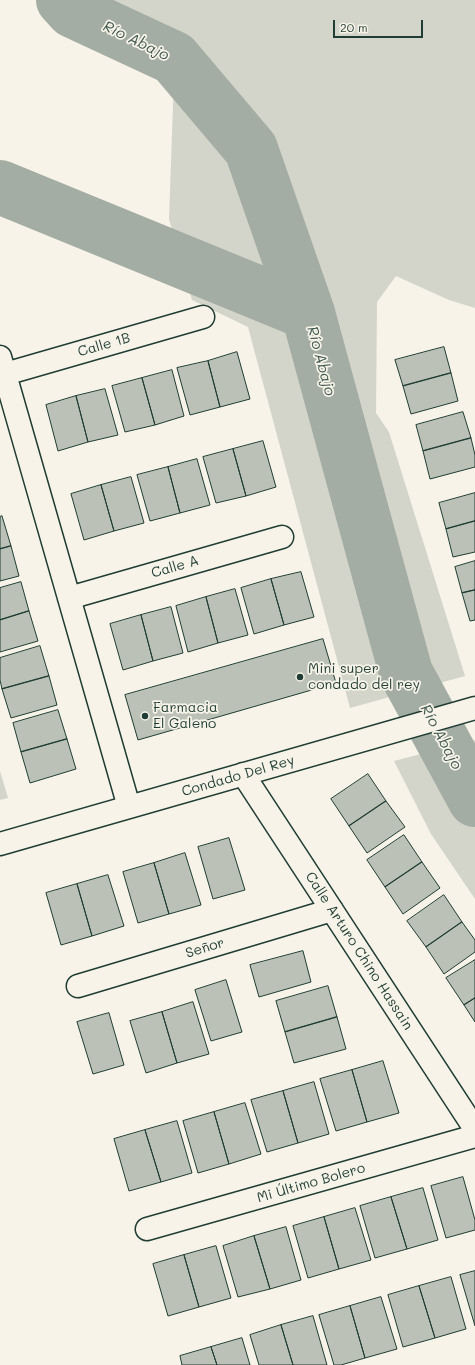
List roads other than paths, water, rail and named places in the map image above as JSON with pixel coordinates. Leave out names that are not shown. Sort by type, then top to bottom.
[{"type":"street","name":"Calle 1B","points":[[2,366],[203,317]]},
{"type":"street","points":[[2,366],[129,807]]},
{"type":"street","name":"Calle A","points":[[69,598],[282,537]]},
{"type":"street","name":"Condado Del Rey","points":[[0,844],[475,708]]},
{"type":"street","name":"Calle Arturo Chino Hassain","points":[[243,774],[475,1129]]},
{"type":"street","name":"Señor","points":[[78,986],[332,910]]},
{"type":"street","name":"Mi Último Bolero","points":[[147,1229],[475,1136]]},
{"type":"waterway","name":"Río Abajo","points":[[63,0],[73,11],[174,58],[251,149],[308,313],[406,673],[475,800]]},
{"type":"waterway","points":[[0,187],[308,313]]},
{"type":"place","name":"Mini super condado del rey","points":[[300,677]]},
{"type":"place","name":"Farmacia El Galeno","points":[[145,716]]}]
